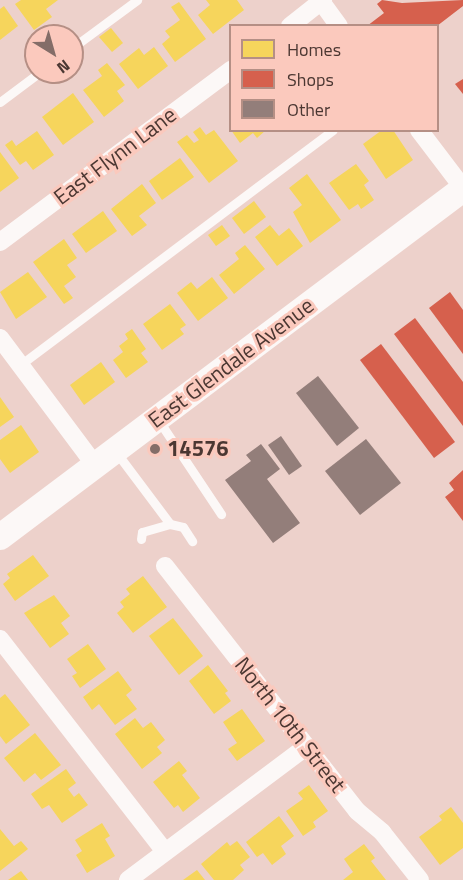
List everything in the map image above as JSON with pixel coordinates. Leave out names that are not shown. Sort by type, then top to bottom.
[{"type":"main road","name":"East Glendale Avenue","points":[[0,537],[463,188]]},
{"type":"street","points":[[292,24],[321,0],[338,24]]},
{"type":"street","name":"East Flynn Lane","points":[[0,242],[229,71]]},
{"type":"street","points":[[421,132],[463,188]]},
{"type":"street","points":[[0,338],[20,365],[105,458]]},
{"type":"street","name":"North 10th Street","points":[[165,566],[306,747],[420,880]]},
{"type":"street","points":[[0,639],[165,852]]},
{"type":"street","points":[[128,880],[306,747]]},
{"type":"lane","points":[[84,39],[136,0]]},
{"type":"lane","points":[[0,102],[24,84]]},
{"type":"lane","points":[[20,365],[330,132]]},
{"type":"lane","points":[[157,419],[220,514]]},
{"type":"lane","points":[[105,458],[170,524],[183,528],[192,541]]},
{"type":"lane","points":[[141,539],[142,532],[170,524]]},
{"type":"building: Homes","points":[[21,0],[58,0],[46,9],[52,17],[42,24],[30,24],[15,4]]},
{"type":"building: Homes","points":[[206,0],[237,0],[244,10],[213,34],[198,15],[210,5]]},
{"type":"building: Homes","points":[[179,2],[206,39],[175,62],[162,44],[170,37],[165,31],[180,20],[171,7]]},
{"type":"building: Homes","points":[[4,6],[18,26],[0,40],[0,9]]},
{"type":"building: Homes","points":[[111,28],[123,43],[112,52],[99,37]]},
{"type":"building: Homes","points":[[154,47],[168,66],[138,89],[119,64],[139,48],[144,55]]},
{"type":"building: Homes","points":[[107,63],[125,85],[117,91],[124,101],[104,117],[83,90],[102,76],[98,70]]},
{"type":"building: Homes","points":[[73,93],[94,122],[63,145],[42,117]]},
{"type":"building: Homes","points":[[200,127],[206,135],[214,130],[238,161],[209,183],[177,142],[187,135],[194,143],[199,140],[193,132]]},
{"type":"building: Homes","points":[[37,131],[54,155],[33,170],[26,161],[20,165],[5,145],[12,140],[16,146]]},
{"type":"building: Homes","points":[[232,132],[264,132],[257,138],[253,133],[240,143]]},
{"type":"building: Homes","points":[[379,132],[394,132],[413,160],[386,179],[363,144]]},
{"type":"building: Homes","points":[[0,152],[19,178],[0,192]]},
{"type":"building: Homes","points":[[180,158],[194,177],[162,200],[149,181]]},
{"type":"building: Homes","points":[[356,164],[369,181],[364,185],[374,200],[361,209],[358,204],[349,210],[329,183]]},
{"type":"building: Homes","points":[[307,174],[341,220],[310,243],[293,212],[302,205],[289,188]]},
{"type":"building: Homes","points":[[142,184],[156,203],[139,216],[147,225],[132,236],[111,209]]},
{"type":"building: Homes","points":[[254,201],[266,217],[244,234],[232,218]]},
{"type":"building: Homes","points":[[103,211],[117,231],[86,253],[72,234]]},
{"type":"building: Homes","points":[[222,225],[230,236],[216,246],[208,235]]},
{"type":"building: Homes","points":[[270,225],[279,236],[289,228],[303,246],[277,266],[255,237]]},
{"type":"building: Homes","points":[[64,239],[77,258],[67,265],[76,277],[64,286],[73,298],[64,304],[33,262]]},
{"type":"building: Homes","points":[[245,245],[265,269],[234,294],[219,275],[239,259],[235,253]]},
{"type":"building: Homes","points":[[28,272],[47,297],[16,319],[0,292]]},
{"type":"building: Homes","points":[[212,277],[228,298],[198,321],[177,293],[191,282],[197,289]]},
{"type":"building: Homes","points":[[170,304],[186,325],[180,329],[184,334],[162,350],[143,324]]},
{"type":"building: Homes","points":[[132,329],[146,349],[141,353],[148,362],[126,378],[113,360],[123,352],[119,346],[128,339],[125,334]]},
{"type":"building: Homes","points":[[101,362],[115,382],[84,405],[70,385]]},
{"type":"building: Homes","points":[[0,397],[14,417],[0,427]]},
{"type":"building: Homes","points":[[21,425],[39,452],[10,473],[0,459],[0,440]]},
{"type":"building: Homes","points":[[33,555],[49,576],[15,601],[3,584],[10,578],[7,574]]},
{"type":"building: Homes","points":[[143,576],[167,607],[133,633],[117,613],[124,607],[120,602],[130,594],[126,589]]},
{"type":"building: Homes","points":[[54,595],[70,616],[61,623],[69,634],[50,648],[24,613]]},
{"type":"building: Homes","points":[[173,618],[203,656],[179,675],[149,636]]},
{"type":"building: Homes","points":[[88,644],[106,669],[80,688],[72,676],[77,673],[67,659]]},
{"type":"building: Homes","points":[[208,665],[228,691],[225,693],[231,701],[214,714],[189,681]]},
{"type":"building: Homes","points":[[118,671],[132,690],[126,695],[137,709],[115,725],[99,704],[92,710],[83,697]]},
{"type":"building: Homes","points":[[5,694],[30,725],[6,744],[0,736],[0,698]]},
{"type":"building: Homes","points":[[242,709],[265,741],[237,761],[228,749],[237,743],[223,722]]},
{"type":"building: Homes","points":[[135,718],[143,728],[151,722],[165,740],[157,747],[162,753],[142,769],[115,734]]},
{"type":"building: Homes","points":[[35,733],[61,765],[41,780],[35,773],[24,782],[4,758]]},
{"type":"building: Homes","points":[[179,761],[187,771],[182,775],[200,798],[183,812],[178,805],[174,808],[153,782]]},
{"type":"building: Homes","points":[[66,769],[76,783],[68,789],[74,797],[79,793],[88,805],[62,823],[49,805],[42,809],[31,794]]},
{"type":"building: Homes","points":[[309,785],[328,811],[313,822],[316,827],[303,836],[286,811],[303,799],[298,793]]},
{"type":"building: Homes","points":[[451,807],[463,823],[463,848],[440,865],[419,837],[442,820],[439,816]]},
{"type":"building: Homes","points":[[279,816],[294,836],[281,846],[286,854],[272,865],[263,853],[257,857],[246,842]]},
{"type":"building: Homes","points":[[102,823],[110,836],[105,839],[115,856],[87,873],[76,855],[82,851],[75,840]]},
{"type":"building: Homes","points":[[0,829],[14,846],[21,841],[28,849],[0,871]]},
{"type":"building: Homes","points":[[237,841],[250,857],[240,865],[244,870],[233,880],[214,880],[201,864],[227,842],[230,846]]},
{"type":"building: Homes","points":[[364,844],[375,858],[371,861],[386,880],[343,880],[353,872],[344,859]]},
{"type":"building: Homes","points":[[197,870],[205,880],[183,880]]},
{"type":"building: Homes","points":[[21,871],[28,880],[8,880]]},
{"type":"building: Shops","points":[[382,0],[402,3],[463,0],[463,6],[439,24],[370,24],[384,13],[377,4]]},
{"type":"building: Shops","points":[[463,79],[463,94],[455,84]]},
{"type":"building: Shops","points":[[450,292],[463,310],[463,354],[429,308]]},
{"type":"building: Shops","points":[[415,318],[463,382],[463,426],[394,334]]},
{"type":"building: Shops","points":[[381,344],[455,442],[434,458],[360,360]]},
{"type":"building: Shops","points":[[463,470],[463,521],[445,497],[454,490],[449,483]]},
{"type":"building: Other","points":[[318,376],[359,428],[337,446],[296,393]]},
{"type":"building: Other","points":[[281,436],[302,466],[289,475],[268,445]]},
{"type":"building: Other","points":[[366,439],[401,483],[360,515],[325,471]]},
{"type":"building: Other","points":[[261,444],[280,469],[267,479],[300,523],[273,543],[225,480],[251,461],[246,455]]},
{"type":"place","name":"14576","points":[[155,449]]}]
